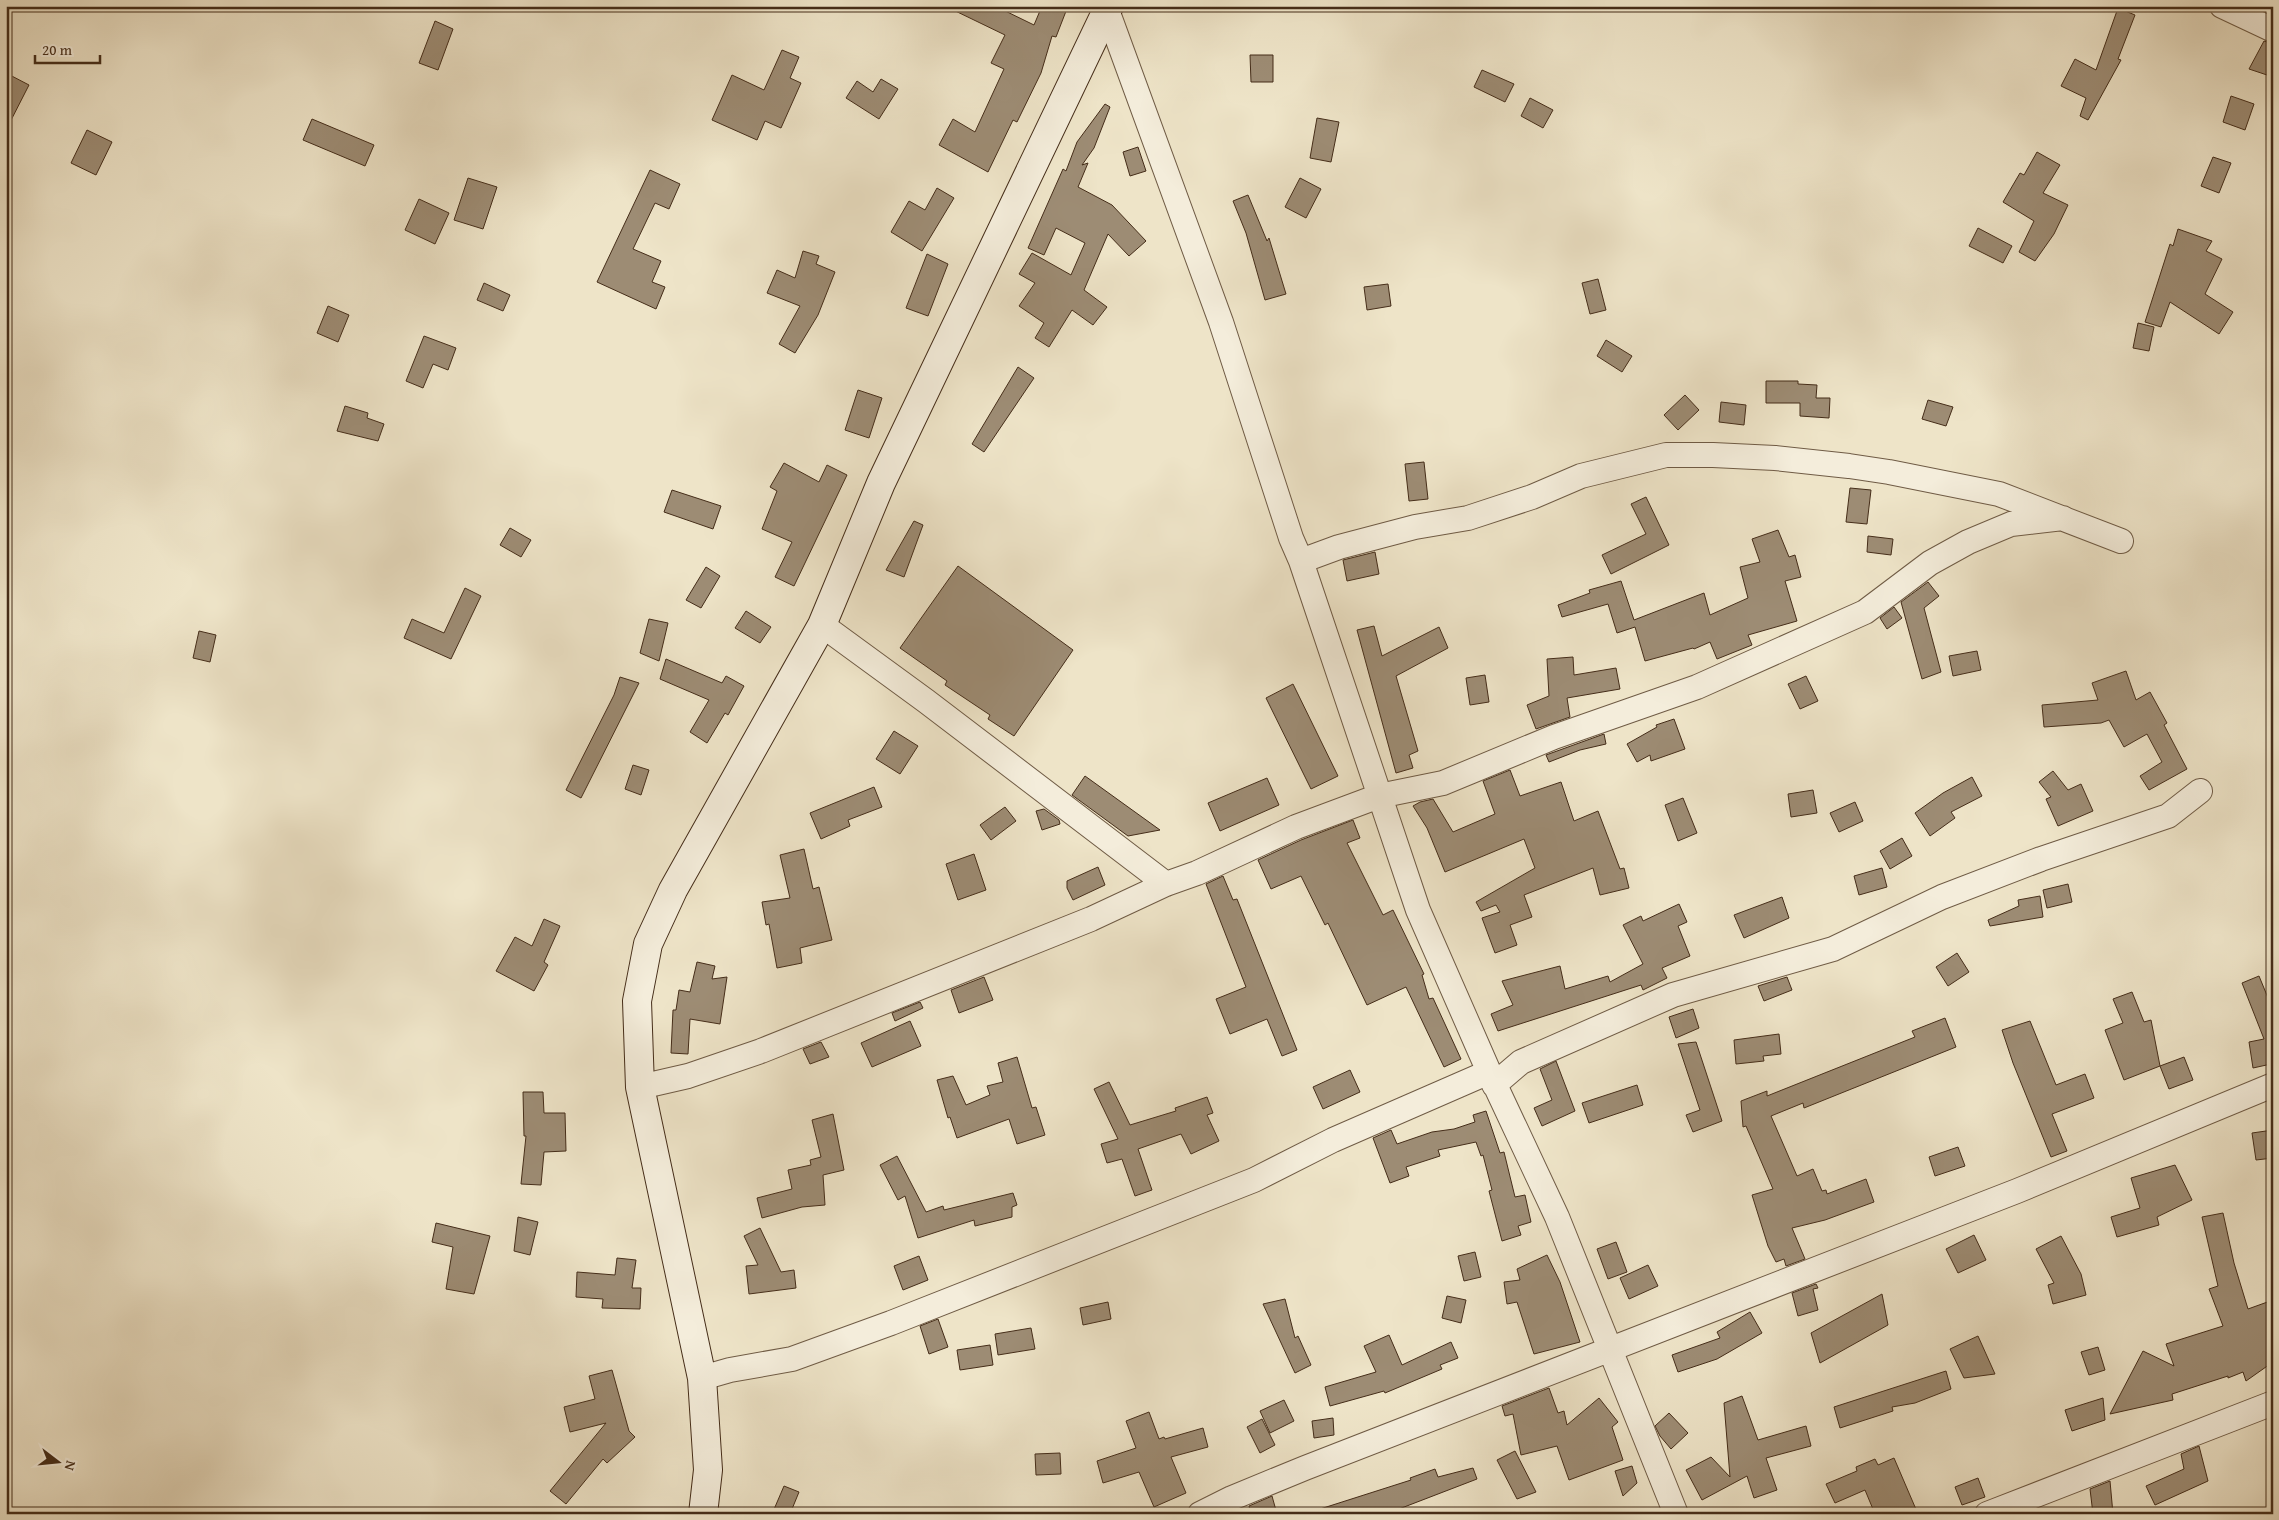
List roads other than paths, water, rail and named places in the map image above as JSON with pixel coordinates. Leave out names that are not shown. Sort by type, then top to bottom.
[{"type":"street","points":[[2222,6],[2273,30]]},
{"type":"street","points":[[1108,8],[1221,322],[1291,538],[1302,561],[1418,910],[1492,1079],[1557,1217],[1676,1514]]},
{"type":"street","points":[[704,1514],[708,1470],[702,1378],[640,1087],[637,1000],[648,944],[673,890],[822,625],[881,483],[1108,8]]},
{"type":"street","points":[[1302,561],[1339,547],[1415,527],[1468,518],[1532,496],[1581,476],[1666,455],[1775,458],[1857,467],[1999,494],[2121,541]]},
{"type":"street","points":[[640,1087],[688,1076],[761,1051],[1091,919],[1296,827],[1379,796],[1443,783],[1554,737],[1697,687],[1865,612],[1930,563],[1968,542],[2011,524],[2063,518]]},
{"type":"street","points":[[822,625],[973,736],[1166,884]]},
{"type":"street","points":[[702,1378],[730,1370],[792,1359],[891,1323],[1254,1180],[1333,1140],[1492,1079],[1521,1062],[1673,995],[1833,949],[1942,897],[2041,859],[2168,816],[2200,791]]},
{"type":"street","points":[[1200,1514],[1232,1498],[1305,1468],[2017,1191],[2273,1085]]},
{"type":"street","points":[[1987,1514],[2273,1403]]}]
